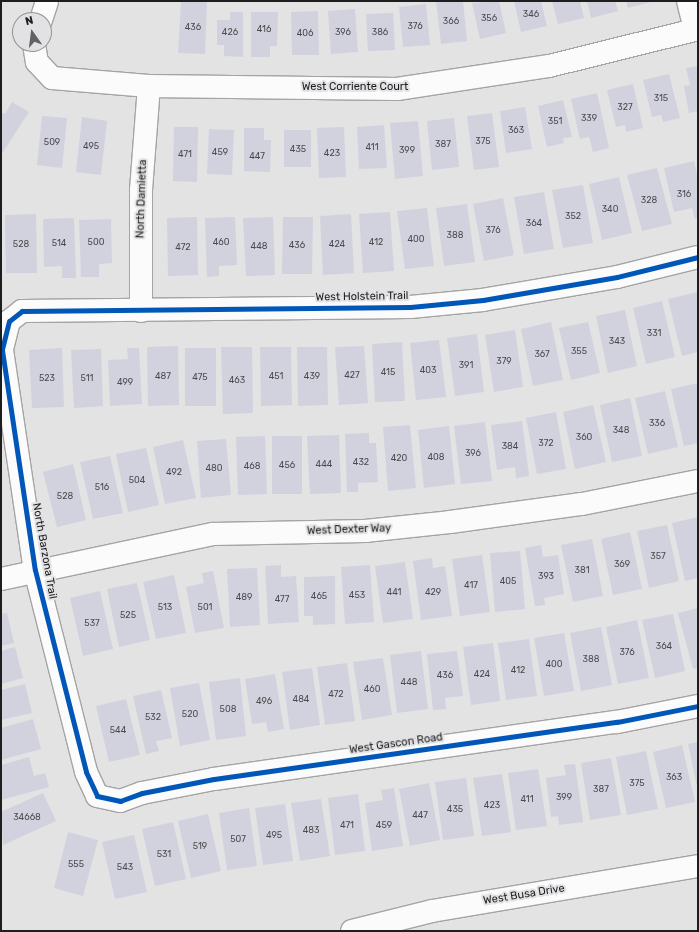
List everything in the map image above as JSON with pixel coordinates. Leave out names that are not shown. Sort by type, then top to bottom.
[{"type":"street","points":[[44,12],[47,1]]},
{"type":"street","points":[[688,1],[697,29]]},
{"type":"street","name":"West Corriente Court","points":[[35,53],[52,78],[149,86],[397,89],[549,66],[697,29]]},
{"type":"street","name":"North Damietta","points":[[141,311],[141,190],[149,86]]},
{"type":"street","name":"West Holstein Trail","points":[[22,311],[141,311],[418,306],[483,300],[617,277],[698,257]]},
{"type":"street","name":"North Barzona Trail","points":[[22,311],[9,321],[2,350],[35,570],[86,772],[97,796]]},
{"type":"street","name":"West Dexter Way","points":[[1,579],[35,570],[213,534],[365,531],[450,522],[582,504],[698,481]]},
{"type":"street","name":"West Gascon Road","points":[[97,796],[120,801],[142,793],[214,779],[617,722],[698,706]]},
{"type":"street","name":"West Busa Drive","points":[[352,931],[432,911],[698,866]]},
{"type":"building","points":[[181,1],[207,1],[205,54],[178,53]]},
{"type":"building","points":[[436,1],[463,1],[467,41],[441,44]]},
{"type":"building","points":[[499,1],[506,33],[480,39],[472,3]]},
{"type":"building","points":[[514,1],[541,1],[547,26],[521,32]]},
{"type":"building","points":[[552,1],[580,1],[584,18],[558,24]]},
{"type":"building","points":[[587,1],[615,1],[618,11],[591,18]]},
{"type":"building","points":[[626,1],[651,1],[651,2],[628,8]]},
{"type":"building","points":[[426,4],[430,45],[403,47],[399,7]]},
{"type":"building","points":[[355,9],[358,52],[331,54],[328,11]]},
{"type":"building","points":[[318,11],[319,55],[292,55],[291,12]]},
{"type":"building","points":[[230,12],[243,12],[243,57],[224,56],[224,45],[217,45],[217,20],[230,20]]},
{"type":"building","points":[[251,12],[278,12],[277,46],[270,46],[270,57],[251,57]]},
{"type":"building","points":[[393,13],[395,50],[368,51],[366,14]]},
{"type":"building","points":[[698,66],[698,111],[689,113],[684,86],[690,85],[686,68]]},
{"type":"building","points":[[669,74],[680,118],[663,122],[661,115],[652,117],[643,80]]},
{"type":"building","points":[[633,84],[643,128],[626,132],[625,125],[616,127],[607,90]]},
{"type":"building","points":[[597,93],[609,148],[593,152],[589,137],[580,139],[571,99]]},
{"type":"building","points":[[563,100],[572,137],[563,138],[564,143],[547,147],[538,106]]},
{"type":"building","points":[[12,102],[29,112],[1,155],[1,112],[5,114]]},
{"type":"building","points":[[525,107],[532,149],[506,153],[500,111]]},
{"type":"building","points":[[492,113],[499,167],[474,170],[467,116]]},
{"type":"building","points":[[42,116],[67,118],[62,168],[37,165]]},
{"type":"building","points":[[82,117],[107,121],[101,175],[76,172]]},
{"type":"building","points":[[454,118],[459,167],[432,170],[427,121]]},
{"type":"building","points":[[418,121],[423,176],[395,179],[390,123]]},
{"type":"building","points":[[384,125],[387,168],[359,169],[357,127]]},
{"type":"building","points":[[174,127],[198,127],[197,182],[173,181]]},
{"type":"building","points":[[344,127],[346,177],[319,178],[317,128]]},
{"type":"building","points":[[244,128],[264,128],[264,140],[271,140],[270,172],[244,171]]},
{"type":"building","points":[[209,129],[234,130],[232,175],[207,174]]},
{"type":"building","points":[[284,130],[311,130],[311,167],[284,167]]},
{"type":"building","points":[[694,161],[698,180],[698,218],[695,219],[692,208],[674,212],[664,168]]},
{"type":"building","points":[[657,168],[672,224],[642,231],[627,175]]},
{"type":"building","points":[[619,177],[632,233],[602,240],[589,184]]},
{"type":"building","points":[[583,185],[593,243],[563,248],[552,190]]},
{"type":"building","points":[[544,192],[554,249],[524,254],[514,197]]},
{"type":"building","points":[[503,198],[514,255],[484,261],[473,204]]},
{"type":"building","points":[[467,204],[475,262],[444,266],[436,208]]},
{"type":"building","points":[[427,208],[434,266],[405,269],[397,211]]},
{"type":"building","points":[[390,212],[394,271],[363,273],[359,214]]},
{"type":"building","points":[[36,214],[37,273],[6,273],[5,215]]},
{"type":"building","points":[[351,214],[354,273],[323,275],[320,216]]},
{"type":"building","points":[[197,217],[198,275],[168,276],[167,218]]},
{"type":"building","points":[[235,217],[237,265],[219,266],[219,276],[207,277],[205,218]]},
{"type":"building","points":[[273,217],[275,275],[246,276],[243,218]]},
{"type":"building","points":[[283,217],[313,217],[312,274],[282,274]]},
{"type":"building","points":[[74,218],[76,278],[62,278],[62,266],[44,267],[43,219]]},
{"type":"building","points":[[111,219],[112,263],[99,264],[99,277],[81,277],[79,220]]},
{"type":"building","points":[[698,292],[698,352],[682,356],[668,299]]},
{"type":"building","points":[[662,301],[675,357],[646,364],[633,308]]},
{"type":"building","points":[[625,310],[637,366],[608,373],[596,316]]},
{"type":"building","points":[[551,322],[563,380],[533,386],[521,329]]},
{"type":"building","points":[[588,322],[600,373],[571,380],[559,328]]},
{"type":"building","points":[[515,330],[523,387],[494,392],[485,335]]},
{"type":"building","points":[[477,334],[484,392],[455,396],[447,338]]},
{"type":"building","points":[[439,340],[446,397],[416,400],[410,343]]},
{"type":"building","points":[[402,342],[405,401],[375,402],[372,344]]},
{"type":"building","points":[[178,346],[179,405],[148,406],[147,347]]},
{"type":"building","points":[[364,346],[368,403],[339,405],[335,347]]},
{"type":"building","points":[[221,347],[252,347],[253,413],[223,414]]},
{"type":"building","points":[[260,347],[291,347],[292,405],[261,406]]},
{"type":"building","points":[[297,347],[327,347],[328,405],[298,406]]},
{"type":"building","points":[[62,348],[64,407],[32,408],[29,350]]},
{"type":"building","points":[[127,348],[139,348],[142,404],[110,406],[108,360],[128,359]]},
{"type":"building","points":[[185,348],[216,348],[216,406],[185,406]]},
{"type":"building","points":[[101,349],[103,406],[74,408],[71,350]]},
{"type":"building","points":[[698,383],[698,443],[684,446],[671,389]]},
{"type":"building","points":[[665,391],[678,447],[648,454],[635,398]]},
{"type":"building","points":[[630,398],[642,456],[612,462],[600,405]]},
{"type":"building","points":[[593,405],[606,462],[575,469],[563,412]]},
{"type":"building","points":[[556,412],[566,469],[537,474],[526,418]]},
{"type":"building","points":[[522,421],[529,476],[516,478],[515,467],[497,470],[491,425]]},
{"type":"building","points":[[485,422],[492,481],[461,484],[454,426]]},
{"type":"building","points":[[410,425],[416,488],[388,491],[383,427]]},
{"type":"building","points":[[449,426],[455,484],[424,488],[418,430]]},
{"type":"building","points":[[369,433],[369,443],[376,443],[378,482],[358,483],[358,492],[347,492],[345,434]]},
{"type":"building","points":[[339,435],[341,493],[310,494],[307,436]]},
{"type":"building","points":[[265,436],[267,494],[238,495],[236,437]]},
{"type":"building","points":[[272,436],[302,436],[302,494],[272,494]]},
{"type":"building","points":[[226,439],[231,495],[201,498],[197,441]]},
{"type":"building","points":[[183,440],[196,498],[165,504],[153,447]]},
{"type":"building","points":[[146,448],[159,505],[128,512],[116,454]]},
{"type":"building","points":[[110,456],[123,513],[93,519],[80,462]]},
{"type":"building","points":[[73,464],[86,520],[57,527],[43,472]]},
{"type":"building","points":[[698,517],[698,578],[685,581],[672,523]]},
{"type":"building","points":[[667,525],[679,581],[649,588],[637,531]]},
{"type":"building","points":[[630,532],[642,589],[613,595],[601,539]]},
{"type":"building","points":[[592,539],[603,596],[573,602],[561,545]]},
{"type":"building","points":[[541,545],[543,557],[558,555],[564,594],[544,598],[545,605],[535,606],[525,548]]},
{"type":"building","points":[[520,551],[525,609],[495,612],[490,553]]},
{"type":"building","points":[[482,555],[490,612],[460,616],[452,559]]},
{"type":"building","points":[[432,558],[433,568],[445,566],[452,616],[421,620],[413,561]]},
{"type":"building","points":[[405,562],[413,619],[383,623],[375,566]]},
{"type":"building","points":[[281,565],[281,577],[296,576],[299,622],[268,624],[265,566]]},
{"type":"building","points":[[370,565],[374,622],[345,624],[341,567]]},
{"type":"building","points":[[257,568],[260,625],[230,627],[227,569]]},
{"type":"building","points":[[213,571],[224,628],[195,633],[186,587],[204,583],[202,573]]},
{"type":"building","points":[[174,575],[186,633],[156,639],[143,582]]},
{"type":"building","points":[[335,576],[335,624],[313,625],[313,616],[304,616],[304,577]]},
{"type":"building","points":[[137,583],[150,640],[119,647],[107,589]]},
{"type":"building","points":[[100,591],[113,649],[83,656],[70,598]]},
{"type":"building","points":[[698,608],[698,668],[693,669],[678,613]]},
{"type":"building","points":[[7,613],[14,643],[1,646],[1,614]]},
{"type":"building","points":[[673,614],[685,671],[655,678],[642,620]]},
{"type":"building","points":[[637,620],[649,678],[618,684],[606,627]]},
{"type":"building","points":[[601,627],[612,685],[581,691],[570,633]]},
{"type":"building","points":[[564,633],[574,691],[544,696],[534,638]]},
{"type":"building","points":[[529,639],[537,696],[506,700],[498,643]]},
{"type":"building","points":[[493,643],[500,701],[471,705],[463,647]]},
{"type":"building","points":[[15,647],[23,678],[1,684],[1,651]]},
{"type":"building","points":[[421,651],[428,709],[397,713],[390,655]]},
{"type":"building","points":[[457,651],[463,696],[445,698],[446,709],[433,710],[427,654]]},
{"type":"building","points":[[383,658],[392,715],[362,720],[353,662]]},
{"type":"building","points":[[347,663],[355,721],[325,725],[317,667]]},
{"type":"building","points":[[312,668],[320,725],[290,730],[282,672]]},
{"type":"building","points":[[275,674],[284,729],[268,732],[266,722],[252,724],[245,679]]},
{"type":"building","points":[[240,678],[246,736],[216,740],[209,682]]},
{"type":"building","points":[[199,683],[210,740],[180,746],[170,688]]},
{"type":"building","points":[[25,684],[32,713],[1,720],[1,690]]},
{"type":"building","points":[[161,690],[172,738],[156,741],[159,751],[146,754],[133,696]]},
{"type":"building","points":[[126,699],[140,755],[109,762],[96,706]]},
{"type":"building","points":[[33,719],[41,749],[1,760],[1,728]]},
{"type":"building","points":[[698,742],[698,786],[697,786],[688,744]]},
{"type":"building","points":[[682,745],[695,802],[666,808],[653,752]]},
{"type":"building","points":[[646,751],[658,809],[627,815],[616,757]]},
{"type":"building","points":[[29,757],[34,776],[45,773],[49,787],[1,800],[1,765]]},
{"type":"building","points":[[611,758],[621,815],[590,820],[581,763]]},
{"type":"building","points":[[575,764],[583,822],[559,825],[558,816],[551,817],[546,778],[566,775],[564,765]]},
{"type":"building","points":[[538,769],[547,826],[516,830],[508,773]]},
{"type":"building","points":[[502,774],[511,832],[482,836],[473,778]]},
{"type":"building","points":[[466,778],[474,836],[443,840],[435,782]]},
{"type":"building","points":[[429,783],[440,840],[410,846],[399,789]]},
{"type":"building","points":[[394,788],[403,846],[372,851],[365,803],[383,800],[381,790]]},
{"type":"building","points":[[43,793],[56,821],[3,845],[1,812]]},
{"type":"building","points":[[358,794],[365,851],[335,855],[328,798]]},
{"type":"building","points":[[321,799],[330,856],[300,861],[291,803]]},
{"type":"building","points":[[285,804],[293,861],[263,865],[255,808]]},
{"type":"building","points":[[249,808],[257,866],[227,870],[219,813]]},
{"type":"building","points":[[208,814],[221,871],[191,878],[178,821]]},
{"type":"building","points":[[173,822],[186,879],[155,886],[142,829]]},
{"type":"building","points":[[68,832],[98,840],[83,896],[54,888]]},
{"type":"building","points":[[134,835],[147,892],[115,899],[102,842]]},
{"type":"cycle path","points":[[698,257],[617,277],[483,300],[410,307],[22,311],[9,321],[2,350],[35,570],[86,772],[97,796],[120,801],[142,793],[214,779],[617,722],[698,706]]}]
